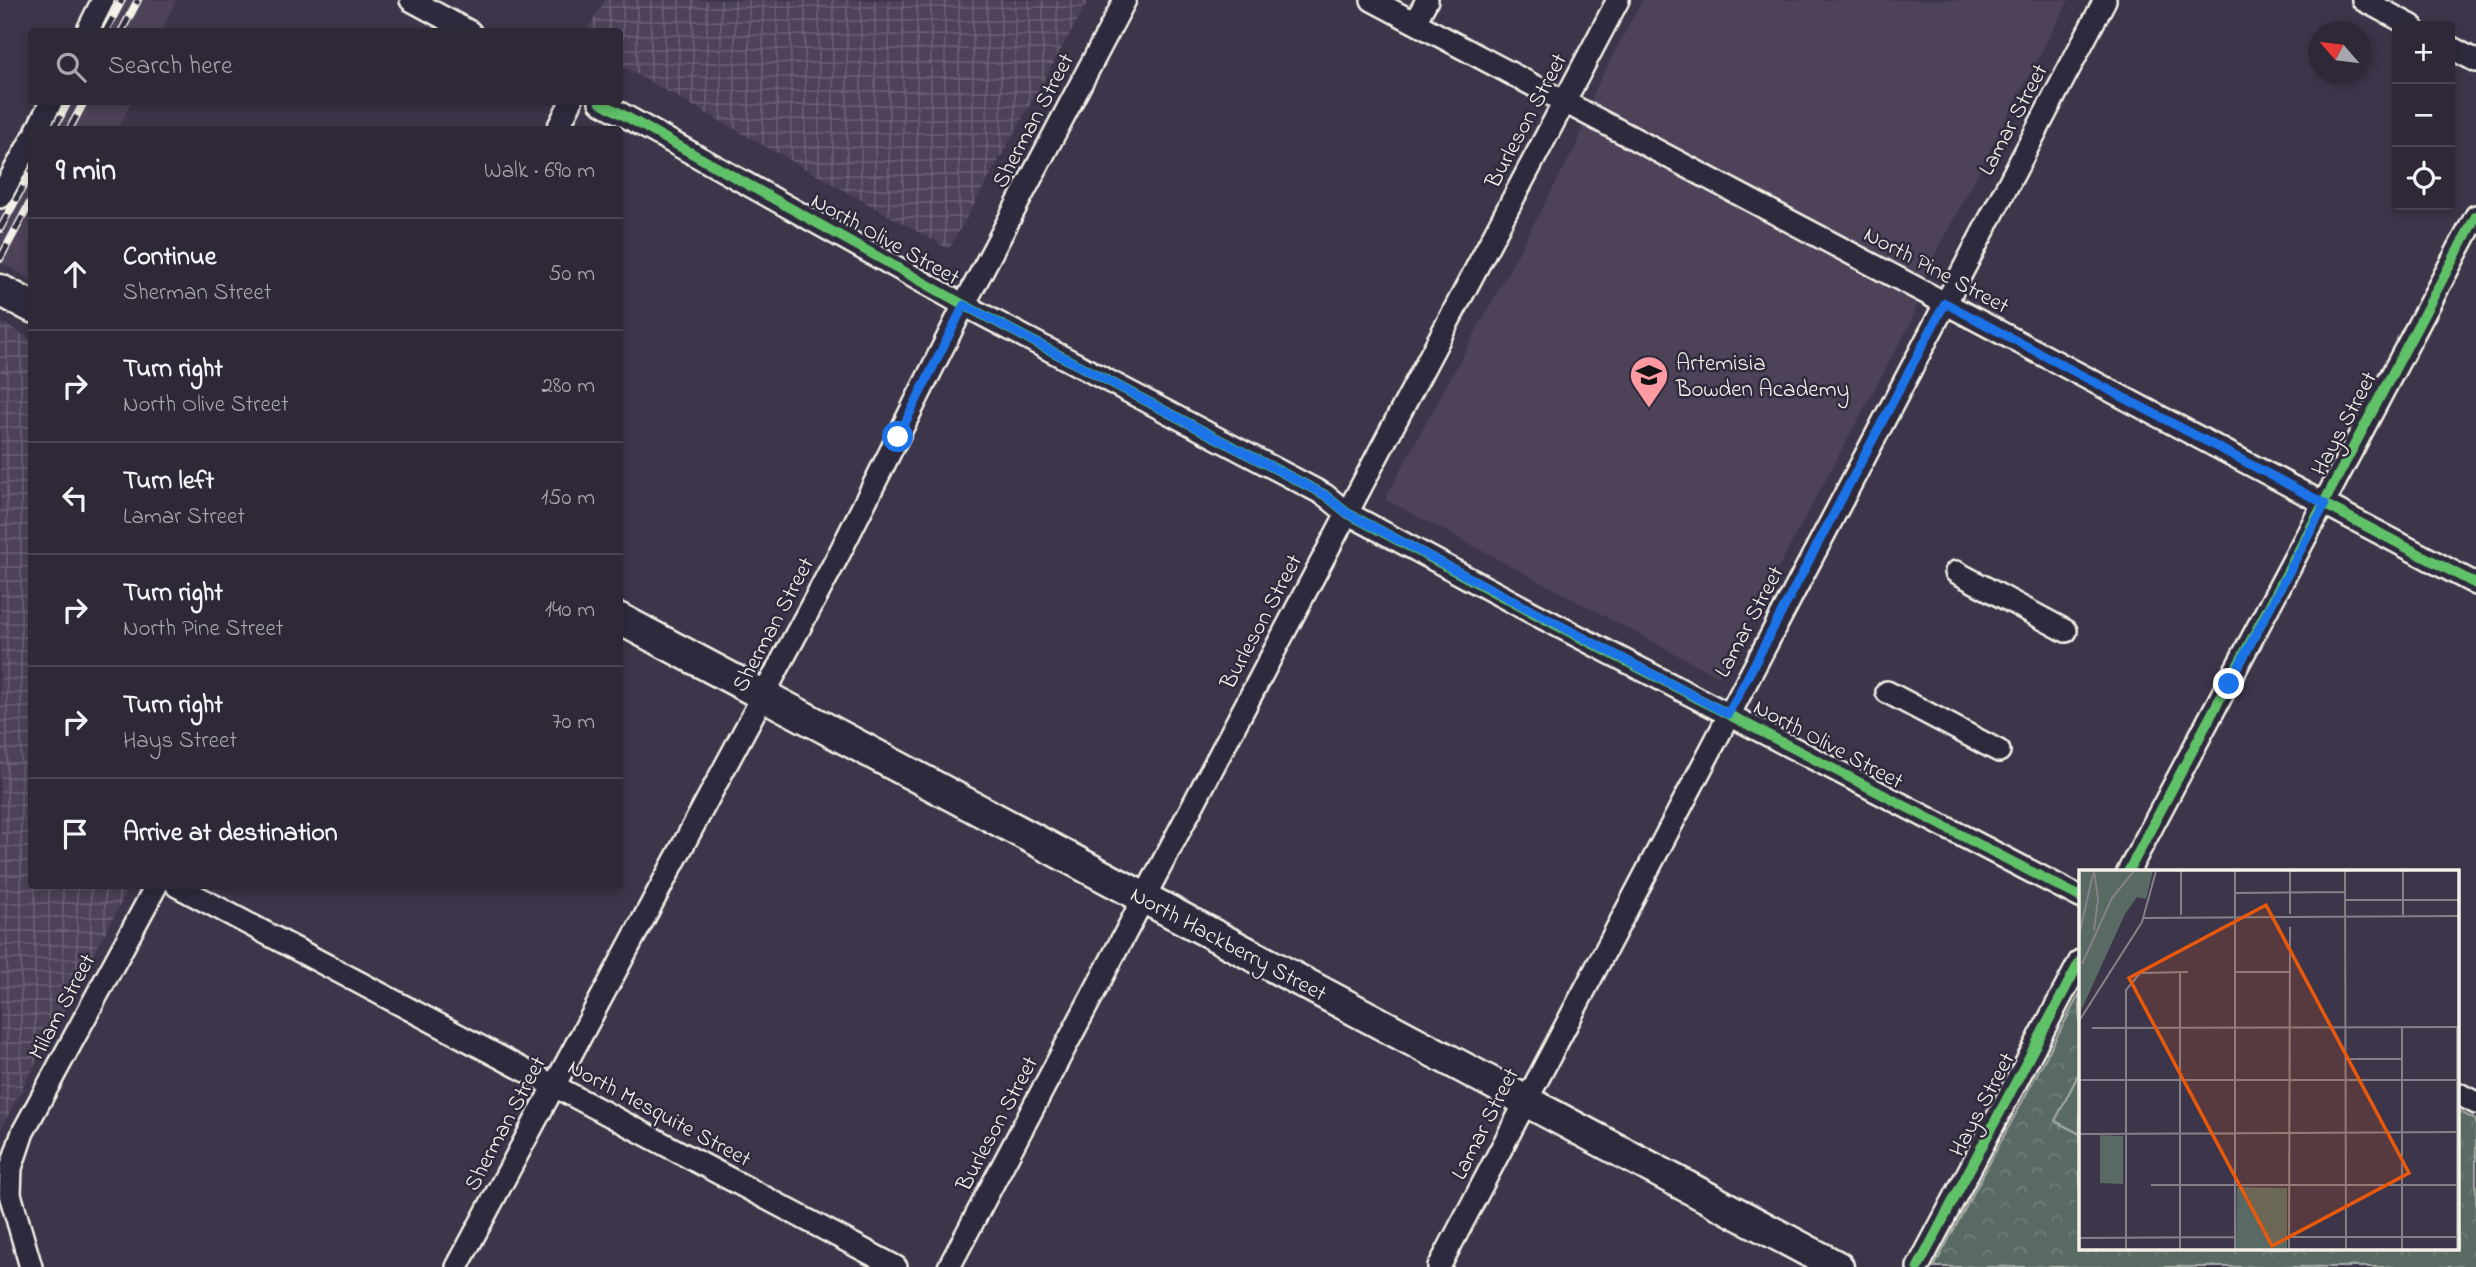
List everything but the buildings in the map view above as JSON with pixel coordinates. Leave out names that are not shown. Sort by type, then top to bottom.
[{"type":"main road","points":[[0,290],[28,305]]},
{"type":"main road","name":"North Hackberry Street","points":[[623,621],[1838,1267]]},
{"type":"street","points":[[89,28],[103,0]]},
{"type":"street","points":[[411,0],[463,28]]},
{"type":"street","name":"Sherman Street","points":[[457,1267],[764,696],[964,305],[1125,0]]},
{"type":"street","name":"North Pine Street","points":[[1372,0],[2476,584]]},
{"type":"street","points":[[1415,22],[1427,0]]},
{"type":"street","name":"Burleson Street","points":[[949,1267],[1618,0]]},
{"type":"street","name":"Lamar Street","points":[[1439,1267],[2105,0]]},
{"type":"street","points":[[2362,0],[2402,21]]},
{"type":"street","points":[[2455,50],[2476,61]]},
{"type":"street","points":[[39,126],[50,105]]},
{"type":"street","points":[[559,126],[570,105]]},
{"type":"street","name":"North Olive Street","points":[[605,105],[964,305],[1325,495],[1347,513],[2079,896]]},
{"type":"street","points":[[0,197],[28,146]]},
{"type":"street","name":"Hays Street","points":[[2129,870],[2476,216]]},
{"type":"street","points":[[1956,572],[2066,631]]},
{"type":"street","points":[[1887,692],[1999,751]]},
{"type":"street","name":"Milam Street","points":[[31,1267],[10,1194],[10,1168],[23,1132],[154,889]]},
{"type":"street","name":"North Mesquite Street","points":[[183,889],[895,1267]]},
{"type":"street","name":"Hays Street","points":[[1917,1267],[2079,965]]},
{"type":"street","points":[[2458,1094],[2476,1103]]},
{"type":"shaded area","points":[[112,0],[176,0],[163,28],[97,28]]},
{"type":"shaded area","points":[[605,0],[1089,0],[949,249],[623,67],[623,28],[589,28]]},
{"type":"shaded area","name":"Artemisia Bowden Academy","points":[[1642,0],[2069,0],[1929,266],[1912,320],[1719,677],[1385,499],[1577,144],[1596,87]]},
{"type":"shaded area","points":[[56,105],[130,105],[119,126],[45,126]]},
{"type":"shaded area","points":[[28,157],[28,277],[0,263],[0,210]]},
{"type":"shaded area","points":[[0,322],[28,337],[28,889],[128,889],[0,1130]]},
{"type":"green space","points":[[2079,995],[2079,1250],[2458,1250],[2458,1111],[2476,1120],[2476,1267],[1934,1267]]},
{"type":"green space","points":[[2079,1073],[2079,1133],[2055,1121]]},
{"type":"railway","points":[[107,28],[122,0]]},
{"type":"railway","points":[[123,28],[138,0]]},
{"type":"railway","points":[[55,126],[66,105]]},
{"type":"railway","points":[[71,126],[82,105]]},
{"type":"railway","points":[[0,229],[28,177]]},
{"type":"railway","points":[[0,259],[28,206]]},
{"type":"cycle path","points":[[605,105],[964,305],[1325,495],[1347,513],[1533,613],[2079,896]]},
{"type":"cycle path","points":[[2129,870],[2476,216]]},
{"type":"cycle path","points":[[2324,504],[2476,584]]},
{"type":"cycle path","points":[[1918,1267],[2079,963]]},
{"type":"place","name":"Artemisia Bowden Academy","points":[[1649,409]]},
{"type":"route","points":[[898,437],[964,305],[1325,495],[1347,513],[1533,613],[1728,714],[1945,303],[2325,504],[2229,684]]}]
